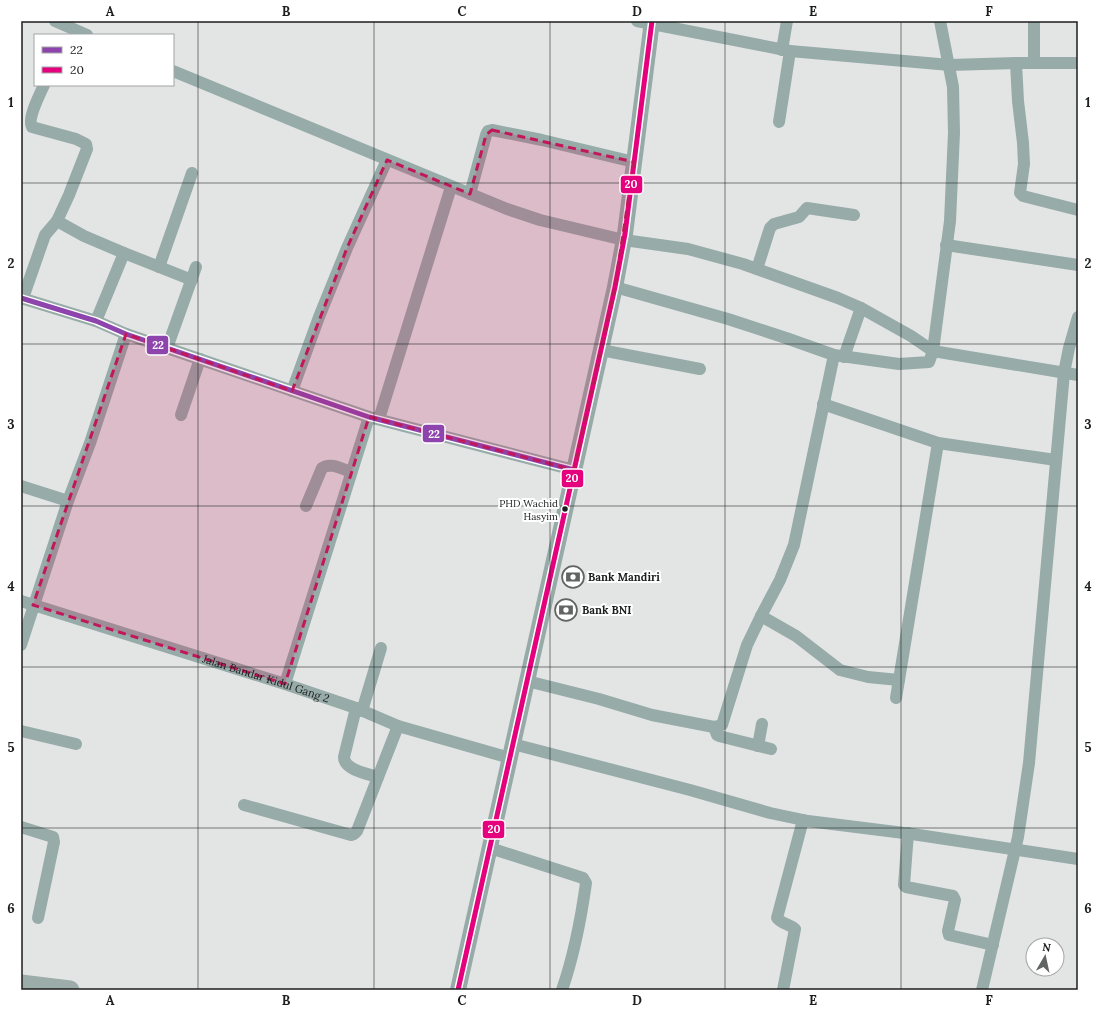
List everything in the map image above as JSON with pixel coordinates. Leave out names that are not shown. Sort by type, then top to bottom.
[{"type":"highway","points":[[21,984],[70,990]]},
{"type":"main road","points":[[458,990],[601,350],[624,240],[634,162],[647,22]]},
{"type":"street","points":[[55,21],[65,31],[82,34]]},
{"type":"street","points":[[779,122],[786,51],[787,21]]},
{"type":"street","points":[[615,286],[728,319],[839,356],[899,364],[926,363],[930,361],[933,351],[950,221],[954,133],[953,87],[950,65],[940,21]]},
{"type":"street","points":[[1034,21],[1034,63]]},
{"type":"street","points":[[647,22],[786,51],[950,65],[1078,63]]},
{"type":"street","points":[[1016,63],[1024,164],[1020,194],[1078,210]]},
{"type":"street","points":[[174,71],[507,209],[540,220],[624,240],[688,249],[757,269],[838,298],[861,308],[911,336],[933,351],[1078,375]]},
{"type":"street","points":[[44,86],[31,117],[30,124],[32,127],[76,139],[86,144],[87,149],[57,221],[45,235],[22,298],[96,321],[126,334],[374,418],[574,470]]},
{"type":"street","points":[[470,194],[486,135],[492,130],[542,140],[634,162]]},
{"type":"street","points":[[292,391],[319,317],[387,160]]},
{"type":"street","points":[[159,266],[192,174]]},
{"type":"street","points":[[285,684],[351,472],[374,418],[451,187]]},
{"type":"street","points":[[757,269],[768,230],[774,224],[799,217],[807,208],[854,216]]},
{"type":"street","points":[[57,221],[84,236],[192,280]]},
{"type":"street","points":[[946,244],[1078,265]]},
{"type":"street","points":[[96,321],[124,253]]},
{"type":"street","points":[[167,348],[196,267]]},
{"type":"street","points":[[527,681],[599,699],[652,715],[714,728],[722,725],[747,645],[760,616],[780,580],[794,545],[823,404],[839,356],[861,308]]},
{"type":"street","points":[[982,990],[1015,849],[1029,762],[1064,373],[1069,348],[1078,317]]},
{"type":"street","points":[[21,645],[68,501],[90,443],[126,334]]},
{"type":"street","points":[[601,350],[700,369]]},
{"type":"street","points":[[181,415],[200,359]]},
{"type":"street","points":[[823,404],[938,443],[1056,460]]},
{"type":"street","points":[[896,698],[938,443]]},
{"type":"street","points":[[306,506],[322,468],[326,465],[351,472]]},
{"type":"street","points":[[21,486],[68,501]]},
{"type":"street","name":"Jalan Bandar Kidul Gang 2","points":[[21,601],[285,684],[359,710],[398,726],[690,790],[770,813],[803,820],[908,833],[1078,859]]},
{"type":"street","points":[[760,616],[796,636],[840,670],[868,677],[899,680]]},
{"type":"street","points":[[378,777],[348,767],[344,761],[344,757],[381,648]]},
{"type":"street","points":[[758,746],[762,724]]},
{"type":"street","points":[[244,805],[351,835],[354,834],[357,831],[398,726]]},
{"type":"street","points":[[714,728],[719,736],[771,749]]},
{"type":"street","points":[[21,730],[76,744]]},
{"type":"street","points":[[783,990],[795,929],[780,922],[777,918],[803,820]]},
{"type":"street","points":[[21,827],[53,837],[54,842],[38,918]]},
{"type":"street","points":[[908,833],[904,885],[906,887],[953,896],[955,900],[948,931],[949,936],[993,945]]},
{"type":"street","points":[[490,848],[583,878],[585,880],[586,883],[582,913],[562,990]]},
{"type":"highlighted area","points":[[492,130],[634,162],[615,287],[574,470],[369,417],[285,684],[33,605],[126,334],[292,391],[347,248],[387,160],[470,194],[486,135]]},
{"type":"transit line","name":"20","points":[[458,990],[615,287],[625,234],[652,21]]},
{"type":"transit line","name":"22","points":[[21,298],[96,321],[126,334],[369,417],[574,470]]},
{"type":"place","name":"PHD Wachid Hasyim","points":[[565,509]]},
{"type":"place","name":"Bank Mandiri","points":[[573,577]]},
{"type":"place","name":"Bank BNI","points":[[566,610]]}]
